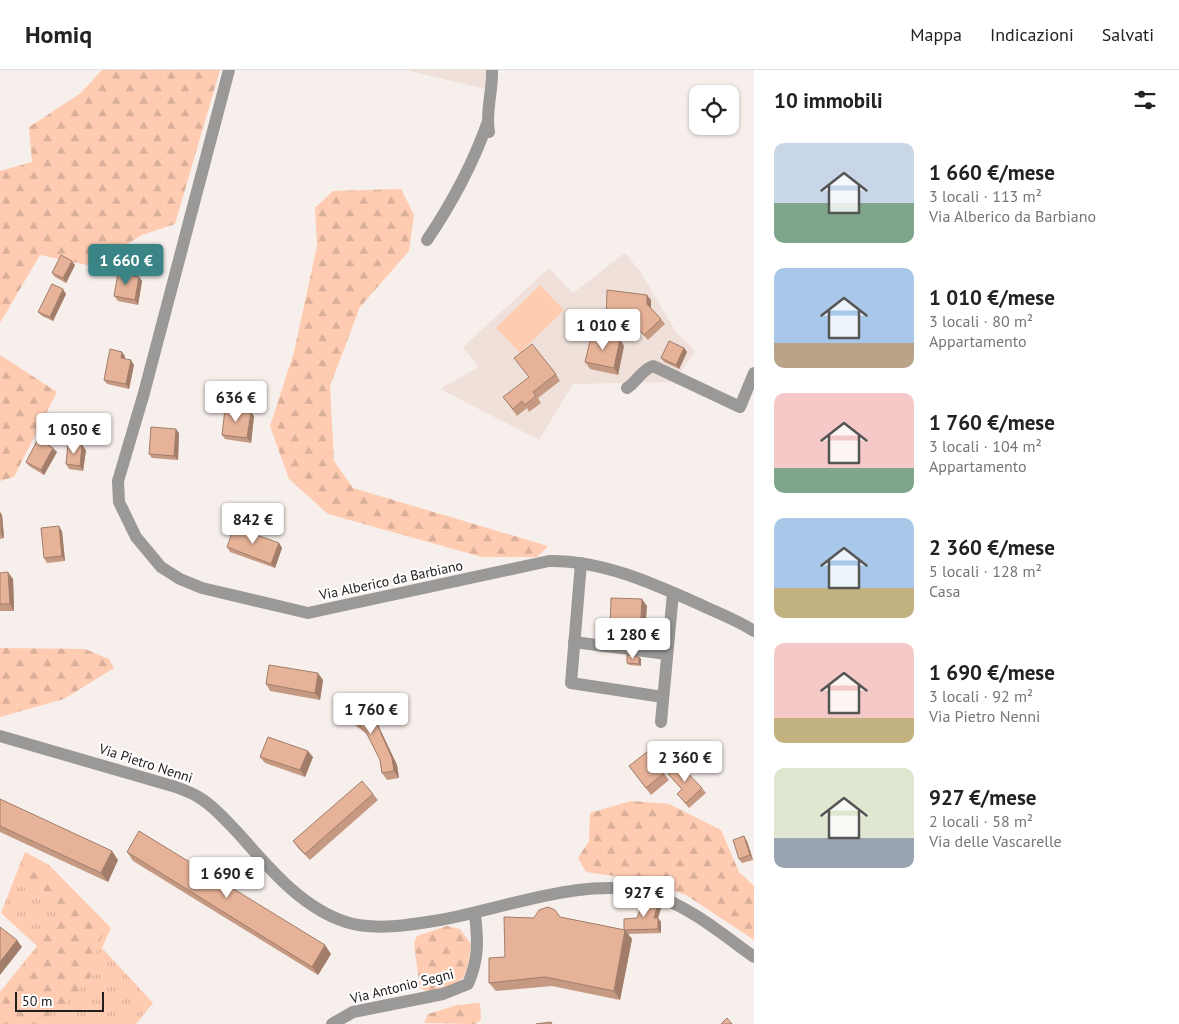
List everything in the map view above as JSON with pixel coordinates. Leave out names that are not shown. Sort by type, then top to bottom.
[{"type":"street","name":"Via Alberico da Barbiano","points":[[229,70],[144,393],[118,481],[120,502],[130,526],[143,548],[161,567],[180,579],[202,588],[308,613],[550,561],[580,563],[602,567],[673,593],[754,631]]},
{"type":"street","points":[[427,240],[451,204],[488,130],[493,84],[492,70]]},
{"type":"street","points":[[627,388],[632,385],[639,375],[653,366],[740,407],[754,372]]},
{"type":"street","points":[[580,563],[571,683],[664,697]]},
{"type":"street","points":[[661,722],[673,593]]},
{"type":"street","points":[[574,642],[667,654]]},
{"type":"street","name":"Via Pietro Nenni","points":[[0,736],[176,787],[201,798],[219,813],[292,889],[323,913],[339,919],[370,926],[422,923],[475,914],[585,889],[605,887],[628,888],[651,894],[673,903],[711,926],[754,957]]},
{"type":"street","name":"Via Antonio Segni","points":[[332,1024],[353,1012],[443,994],[468,984],[476,964],[478,942],[475,914]]},
{"type":"shaded area","points":[[406,70],[487,70],[489,90]]},
{"type":"shaded area","points":[[625,253],[640,271],[676,332],[695,351],[674,382],[573,384],[539,440],[440,389],[478,367],[463,347],[549,268],[573,293]]},
{"type":"green space","points":[[102,70],[220,70],[175,224],[142,235],[92,266],[40,255],[0,323],[0,171],[32,162],[29,127],[81,93]]},
{"type":"green space","points":[[401,189],[414,215],[409,251],[360,307],[330,386],[334,461],[353,488],[548,546],[537,557],[482,557],[328,514],[289,479],[270,426],[294,352],[317,246],[315,208],[333,191]]},
{"type":"green space","points":[[540,285],[564,310],[520,353],[496,328]]},
{"type":"green space","points":[[0,355],[57,392],[14,477],[0,481]]},
{"type":"green space","points":[[0,648],[85,649],[109,659],[114,668],[64,699],[0,717]]},
{"type":"green space","points":[[631,801],[669,804],[721,830],[739,872],[754,886],[754,940],[686,895],[643,880],[586,872],[578,858],[589,841],[590,813]]},
{"type":"green space","points":[[25,852],[49,865],[111,928],[102,948],[153,1003],[136,1024],[0,1024],[0,992],[37,946],[1,913]]},
{"type":"green space","points":[[27,858],[48,869],[105,929],[97,948],[94,974],[66,1004],[52,1009],[46,1024],[0,1024],[0,1002],[15,984],[33,969],[41,941],[59,915],[20,872]]},
{"type":"green space","points":[[447,926],[460,929],[471,944],[465,974],[457,983],[428,992],[420,988],[414,944],[417,936]]},
{"type":"green space","points":[[480,1003],[481,1020],[475,1024],[424,1023],[428,1014],[457,1005]]},
{"type":"building","points":[[61,255],[72,261],[63,278],[52,273]]},
{"type":"building","points":[[118,273],[139,277],[135,300],[114,296]]},
{"type":"building","points":[[52,284],[63,289],[50,317],[38,312]]},
{"type":"building","points":[[607,290],[647,295],[647,304],[661,319],[644,335],[626,316],[624,324],[606,323]]},
{"type":"building","points":[[592,333],[620,339],[614,368],[585,362]]},
{"type":"building","points":[[669,341],[684,348],[676,365],[661,358]]},
{"type":"building","points":[[532,344],[556,374],[533,392],[536,396],[525,405],[522,401],[513,409],[503,397],[529,377],[514,358]]},
{"type":"building","points":[[110,349],[122,352],[121,358],[131,360],[126,384],[104,380]]},
{"type":"building","points":[[225,409],[251,412],[247,438],[222,435]]},
{"type":"building","points":[[151,427],[176,429],[174,456],[149,454]]},
{"type":"building","points":[[38,439],[53,448],[41,470],[26,462]]},
{"type":"building","points":[[68,444],[82,445],[80,466],[66,464]]},
{"type":"building","points":[[59,526],[62,556],[44,558],[41,528]]},
{"type":"building","points":[[234,527],[279,543],[271,564],[227,547]]},
{"type":"building","points":[[8,572],[10,604],[0,604],[0,573]]},
{"type":"building","points":[[611,598],[642,599],[640,635],[610,632]]},
{"type":"building","points":[[627,655],[639,657],[639,664],[627,663]]},
{"type":"building","points":[[269,665],[318,673],[315,693],[266,684]]},
{"type":"building","points":[[350,701],[375,720],[392,758],[394,771],[382,773],[380,760],[365,730],[342,712]]},
{"type":"building","points":[[268,737],[308,751],[300,770],[260,757]]},
{"type":"building","points":[[647,752],[664,773],[646,788],[629,766]]},
{"type":"building","points":[[679,764],[702,788],[686,803],[677,794],[682,789],[668,774]]},
{"type":"building","points":[[362,781],[373,794],[305,854],[293,841]]},
{"type":"building","points":[[0,799],[112,851],[101,873],[0,826]]},
{"type":"building","points":[[139,831],[325,945],[312,967],[127,852]]},
{"type":"building","points":[[744,836],[750,855],[739,859],[733,840]]},
{"type":"building","points":[[644,899],[658,904],[654,918],[658,918],[658,929],[624,930],[624,919],[637,918]]},
{"type":"building","points":[[548,907],[555,910],[560,917],[625,930],[614,991],[545,977],[489,983],[489,958],[505,957],[504,917],[534,918],[539,910]]},
{"type":"building","points":[[0,927],[17,940],[0,962]]},
{"type":"building","points":[[727,1018],[732,1024],[721,1024]]},
{"type":"building","points":[[551,1022],[552,1024],[536,1024]]}]
